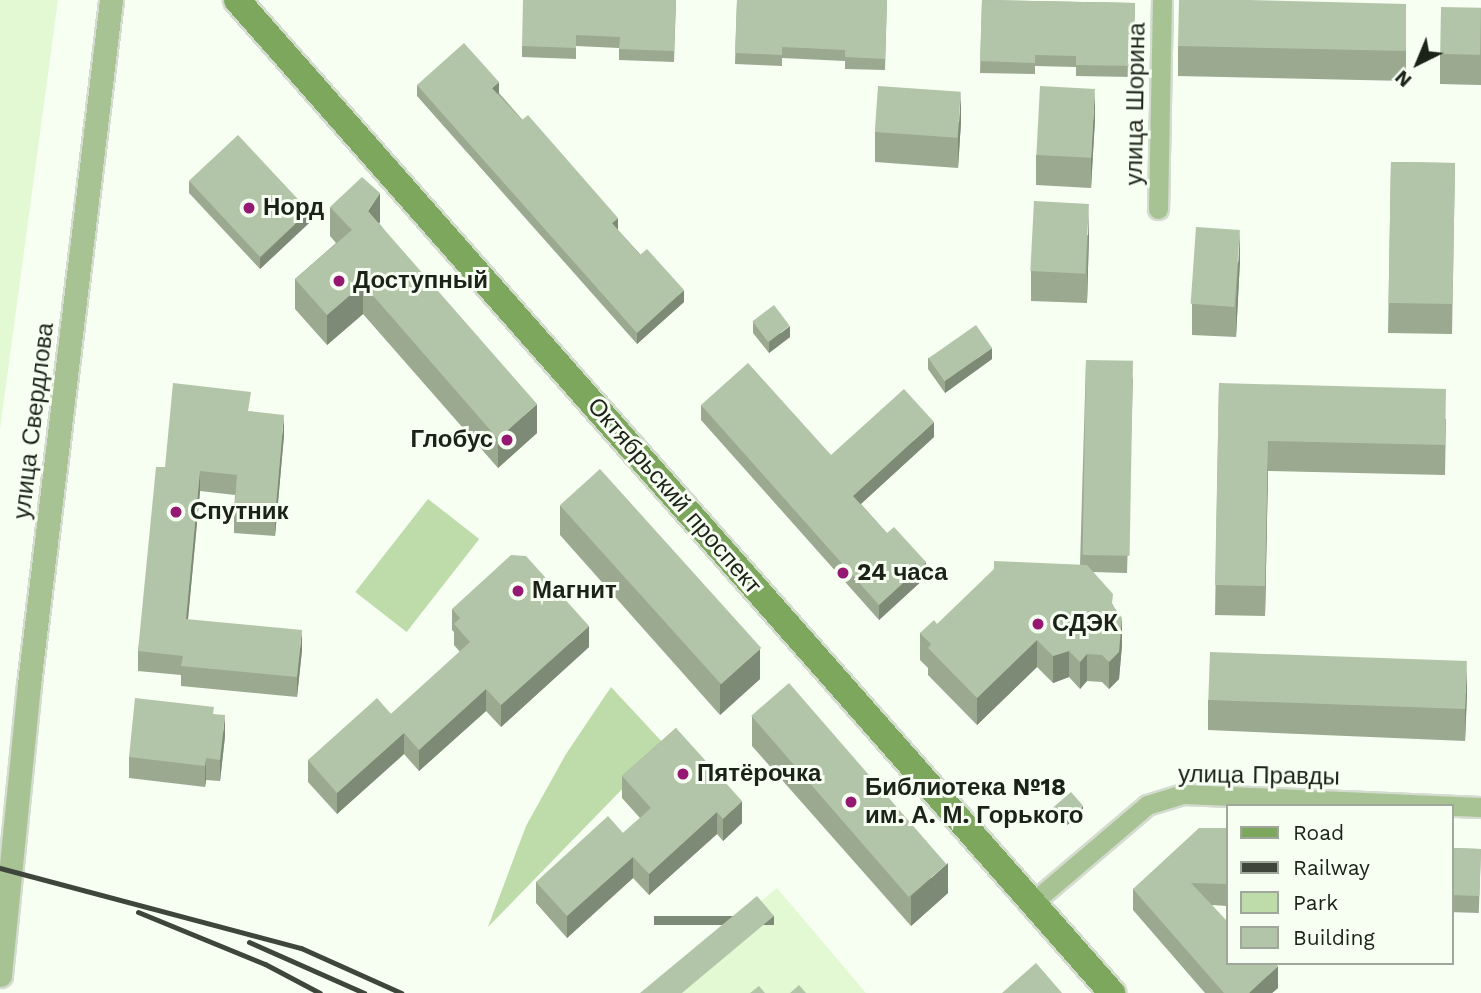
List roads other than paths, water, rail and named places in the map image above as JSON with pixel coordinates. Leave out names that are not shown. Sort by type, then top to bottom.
[{"type":"main road","name":"Октябрьский проспект","points":[[237,0],[1112,993]]},
{"type":"street","name":"улица Свердлова","points":[[0,975],[29,684],[111,0]]},
{"type":"street","points":[[108,37],[128,0]]},
{"type":"street","name":"улица Шорина","points":[[1158,209],[1162,0]]},
{"type":"street","name":"улица Правды","points":[[1032,903],[1147,805],[1182,794],[1412,804]]},
{"type":"street","name":"улица Правды","points":[[1453,806],[1481,807]]},
{"type":"railway","points":[[0,868],[301,948],[401,993]]},
{"type":"railway","points":[[138,912],[265,964],[320,993]]},
{"type":"railway","points":[[249,942],[364,993]]},
{"type":"place","name":"Норд","points":[[249,208]]},
{"type":"place","name":"Доступный","points":[[339,281]]},
{"type":"place","name":"Глобус","points":[[507,440]]},
{"type":"place","name":"Спутник","points":[[176,512]]},
{"type":"place","name":"24 часа","points":[[843,573]]},
{"type":"place","name":"Магнит","points":[[518,591]]},
{"type":"place","name":"СДЭК","points":[[1038,624]]},
{"type":"place","name":"Пятёрочка","points":[[683,774]]},
{"type":"place","name":"Библиотека №18 им. А. М. Горького","points":[[851,802]]}]
